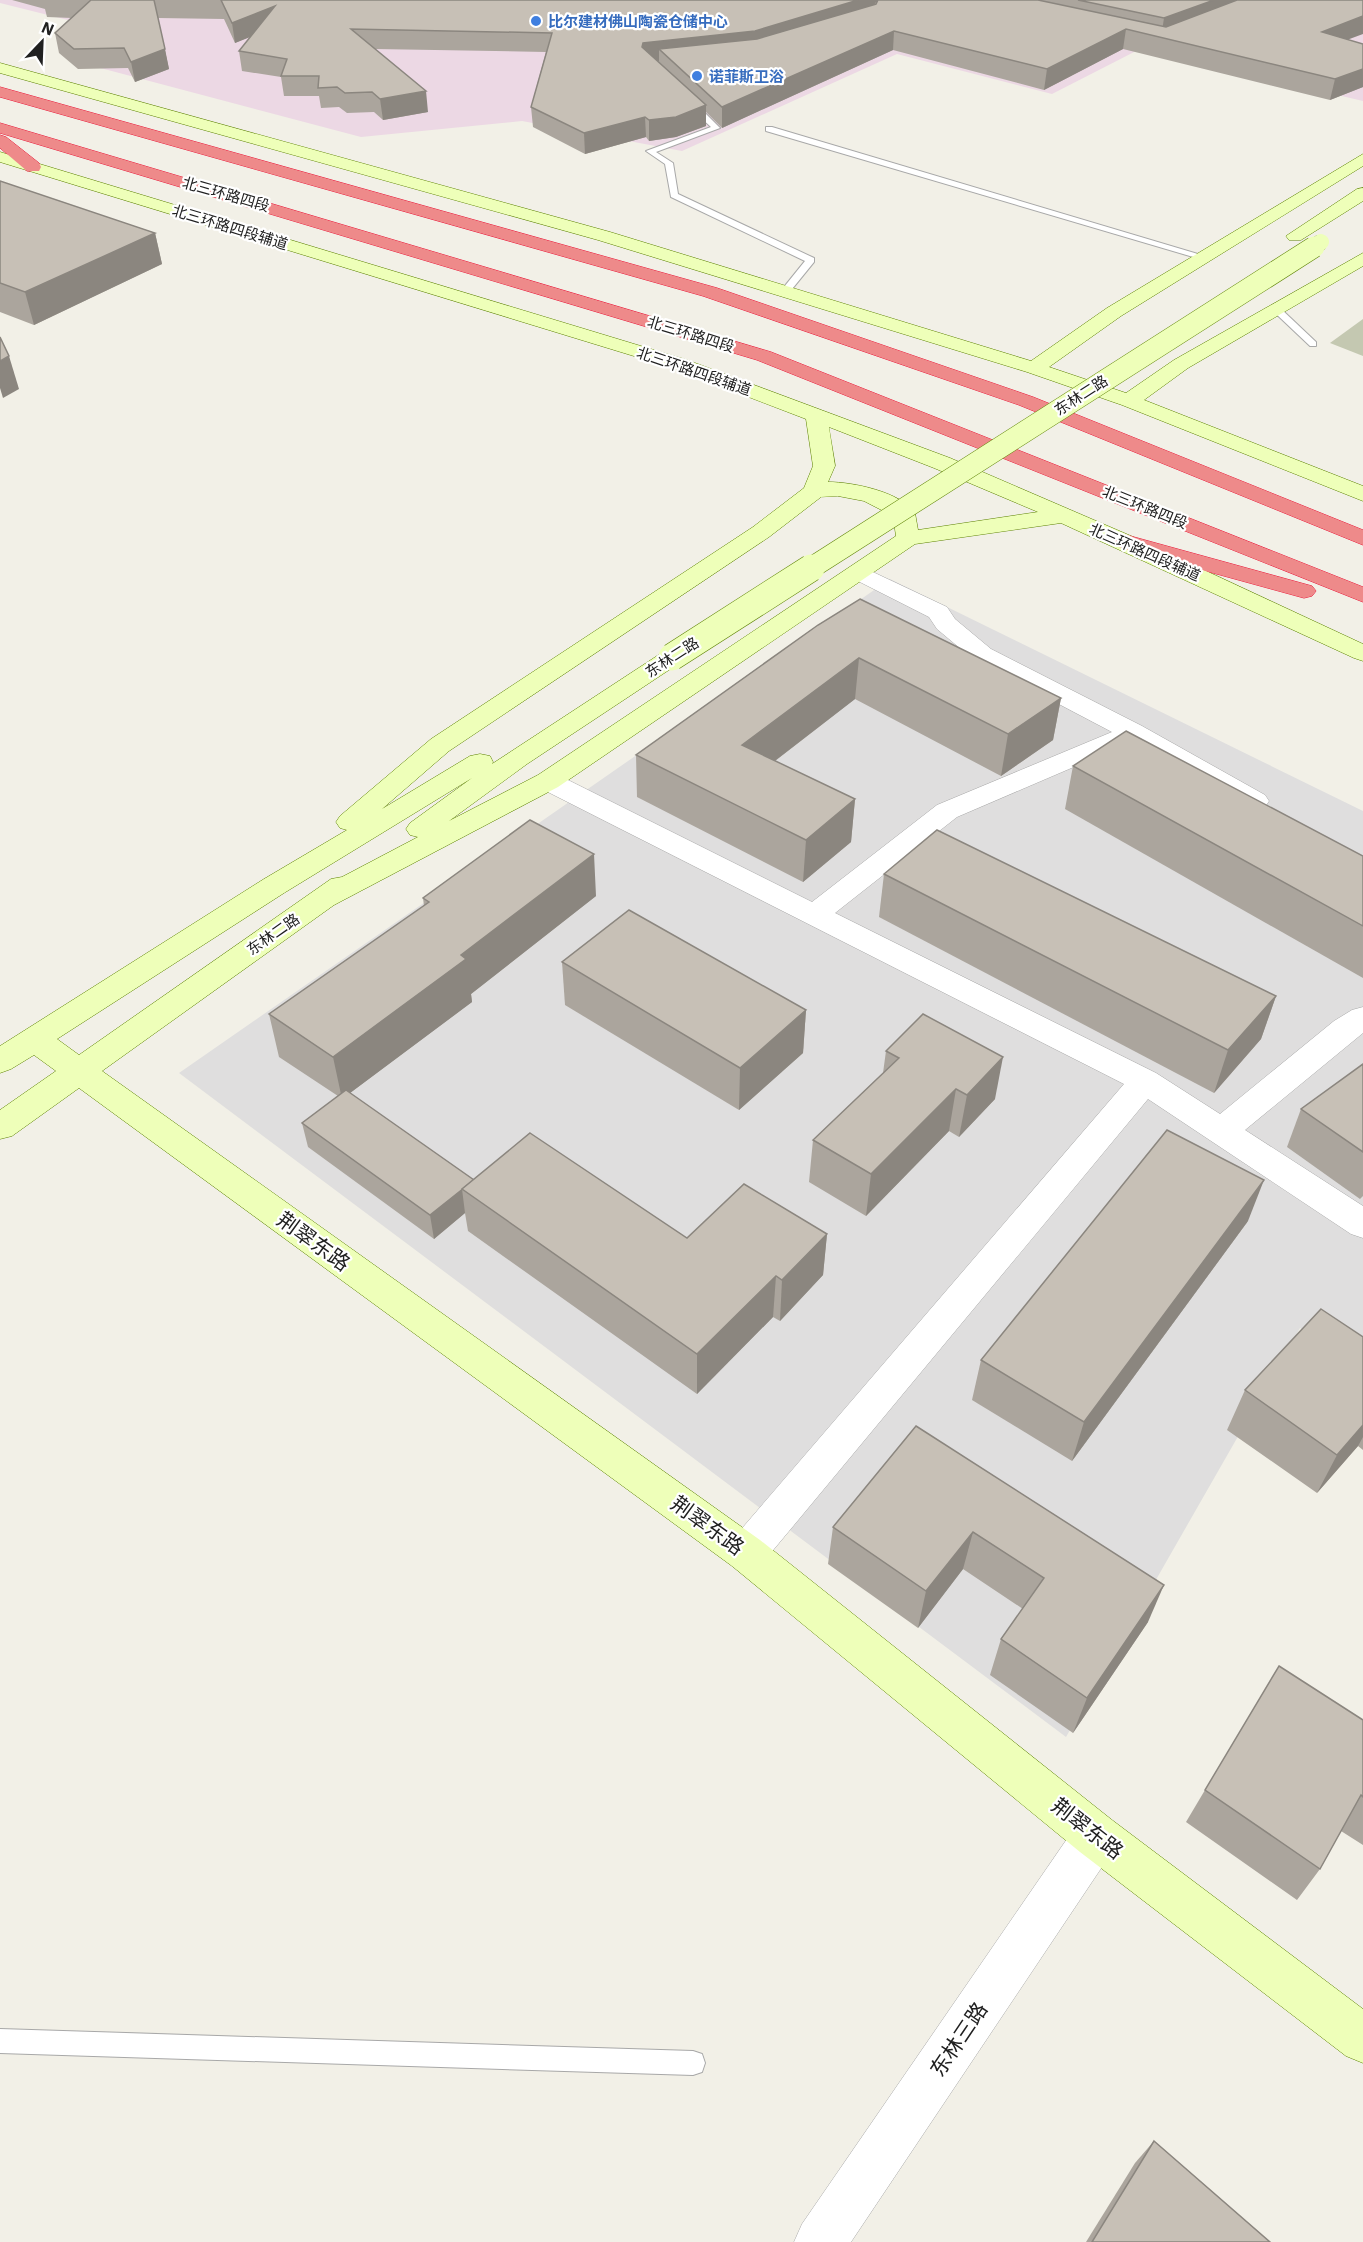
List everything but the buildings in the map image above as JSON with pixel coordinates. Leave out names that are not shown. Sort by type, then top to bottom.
[{"type":"highway","points":[[0,91],[710,292],[1026,401],[1363,538]]},
{"type":"highway","name":"北三环路四段","points":[[0,128],[764,356],[1363,595]]},
{"type":"highway","points":[[0,140],[33,167]]},
{"type":"highway","points":[[1123,541],[1363,607]]},
{"type":"main road","points":[[0,68],[604,236],[1034,368],[1129,401],[1363,494]]},
{"type":"main road","name":"北三环路四段辅道","points":[[0,157],[681,364],[942,463],[1123,541],[1363,653]]},
{"type":"main road","points":[[1034,368],[1114,312],[1363,159]]},
{"type":"main road","points":[[1246,266],[1363,193]]},
{"type":"main road","name":"东林二路","points":[[0,1061],[274,886],[664,652],[1329,237]]},
{"type":"main road","points":[[1129,401],[1181,364],[1363,258]]},
{"type":"main road","name":"东林二路","points":[[916,476],[1086,365]]},
{"type":"main road","points":[[274,886],[440,745],[761,532],[814,491],[824,466],[816,415]]},
{"type":"main road","points":[[814,491],[846,489],[889,503],[904,513],[908,537]]},
{"type":"main road","name":"东林二路","points":[[0,1128],[324,898],[664,652],[896,490]]},
{"type":"main road","points":[[324,898],[548,781],[908,537],[1061,516]]},
{"type":"main road","name":"荆翠东路","points":[[33,1038],[747,1552],[1096,1836],[1363,2039]]},
{"type":"street","points":[[858,572],[938,612],[946,624],[982,654],[1133,732],[1279,814]]},
{"type":"street","points":[[814,915],[947,811],[1133,732]]},
{"type":"street","points":[[548,781],[1145,1081],[1363,1224]]},
{"type":"street","points":[[1222,1131],[1345,1029],[1363,1018]]},
{"type":"street","points":[[747,1552],[1145,1081]]},
{"type":"street","name":"东林三路","points":[[820,2242],[1096,1836]]},
{"type":"lane","points":[[682,96],[716,128],[650,151],[669,163],[674,195],[811,260],[785,292]]},
{"type":"lane","points":[[769,129],[1203,257]]},
{"type":"lane","points":[[1276,309],[1313,344]]},
{"type":"lane","points":[[0,2041],[693,2062]]},
{"type":"shaded area","points":[[0,0],[1363,0],[1363,101],[1140,49],[1052,94],[897,54],[682,151],[522,121],[361,137],[74,61],[84,24],[0,3]]},
{"type":"shaded area","points":[[1363,319],[1363,356],[1330,343]]},
{"type":"shaded area","points":[[890,579],[1363,811],[1363,1368],[1300,1328],[1066,1737],[179,1073]]},
{"type":"place","name":"比尔建材佛山陶瓷仓储中心","points":[[536,21]]},
{"type":"place","name":"诺菲斯卫浴","points":[[697,76]]}]
